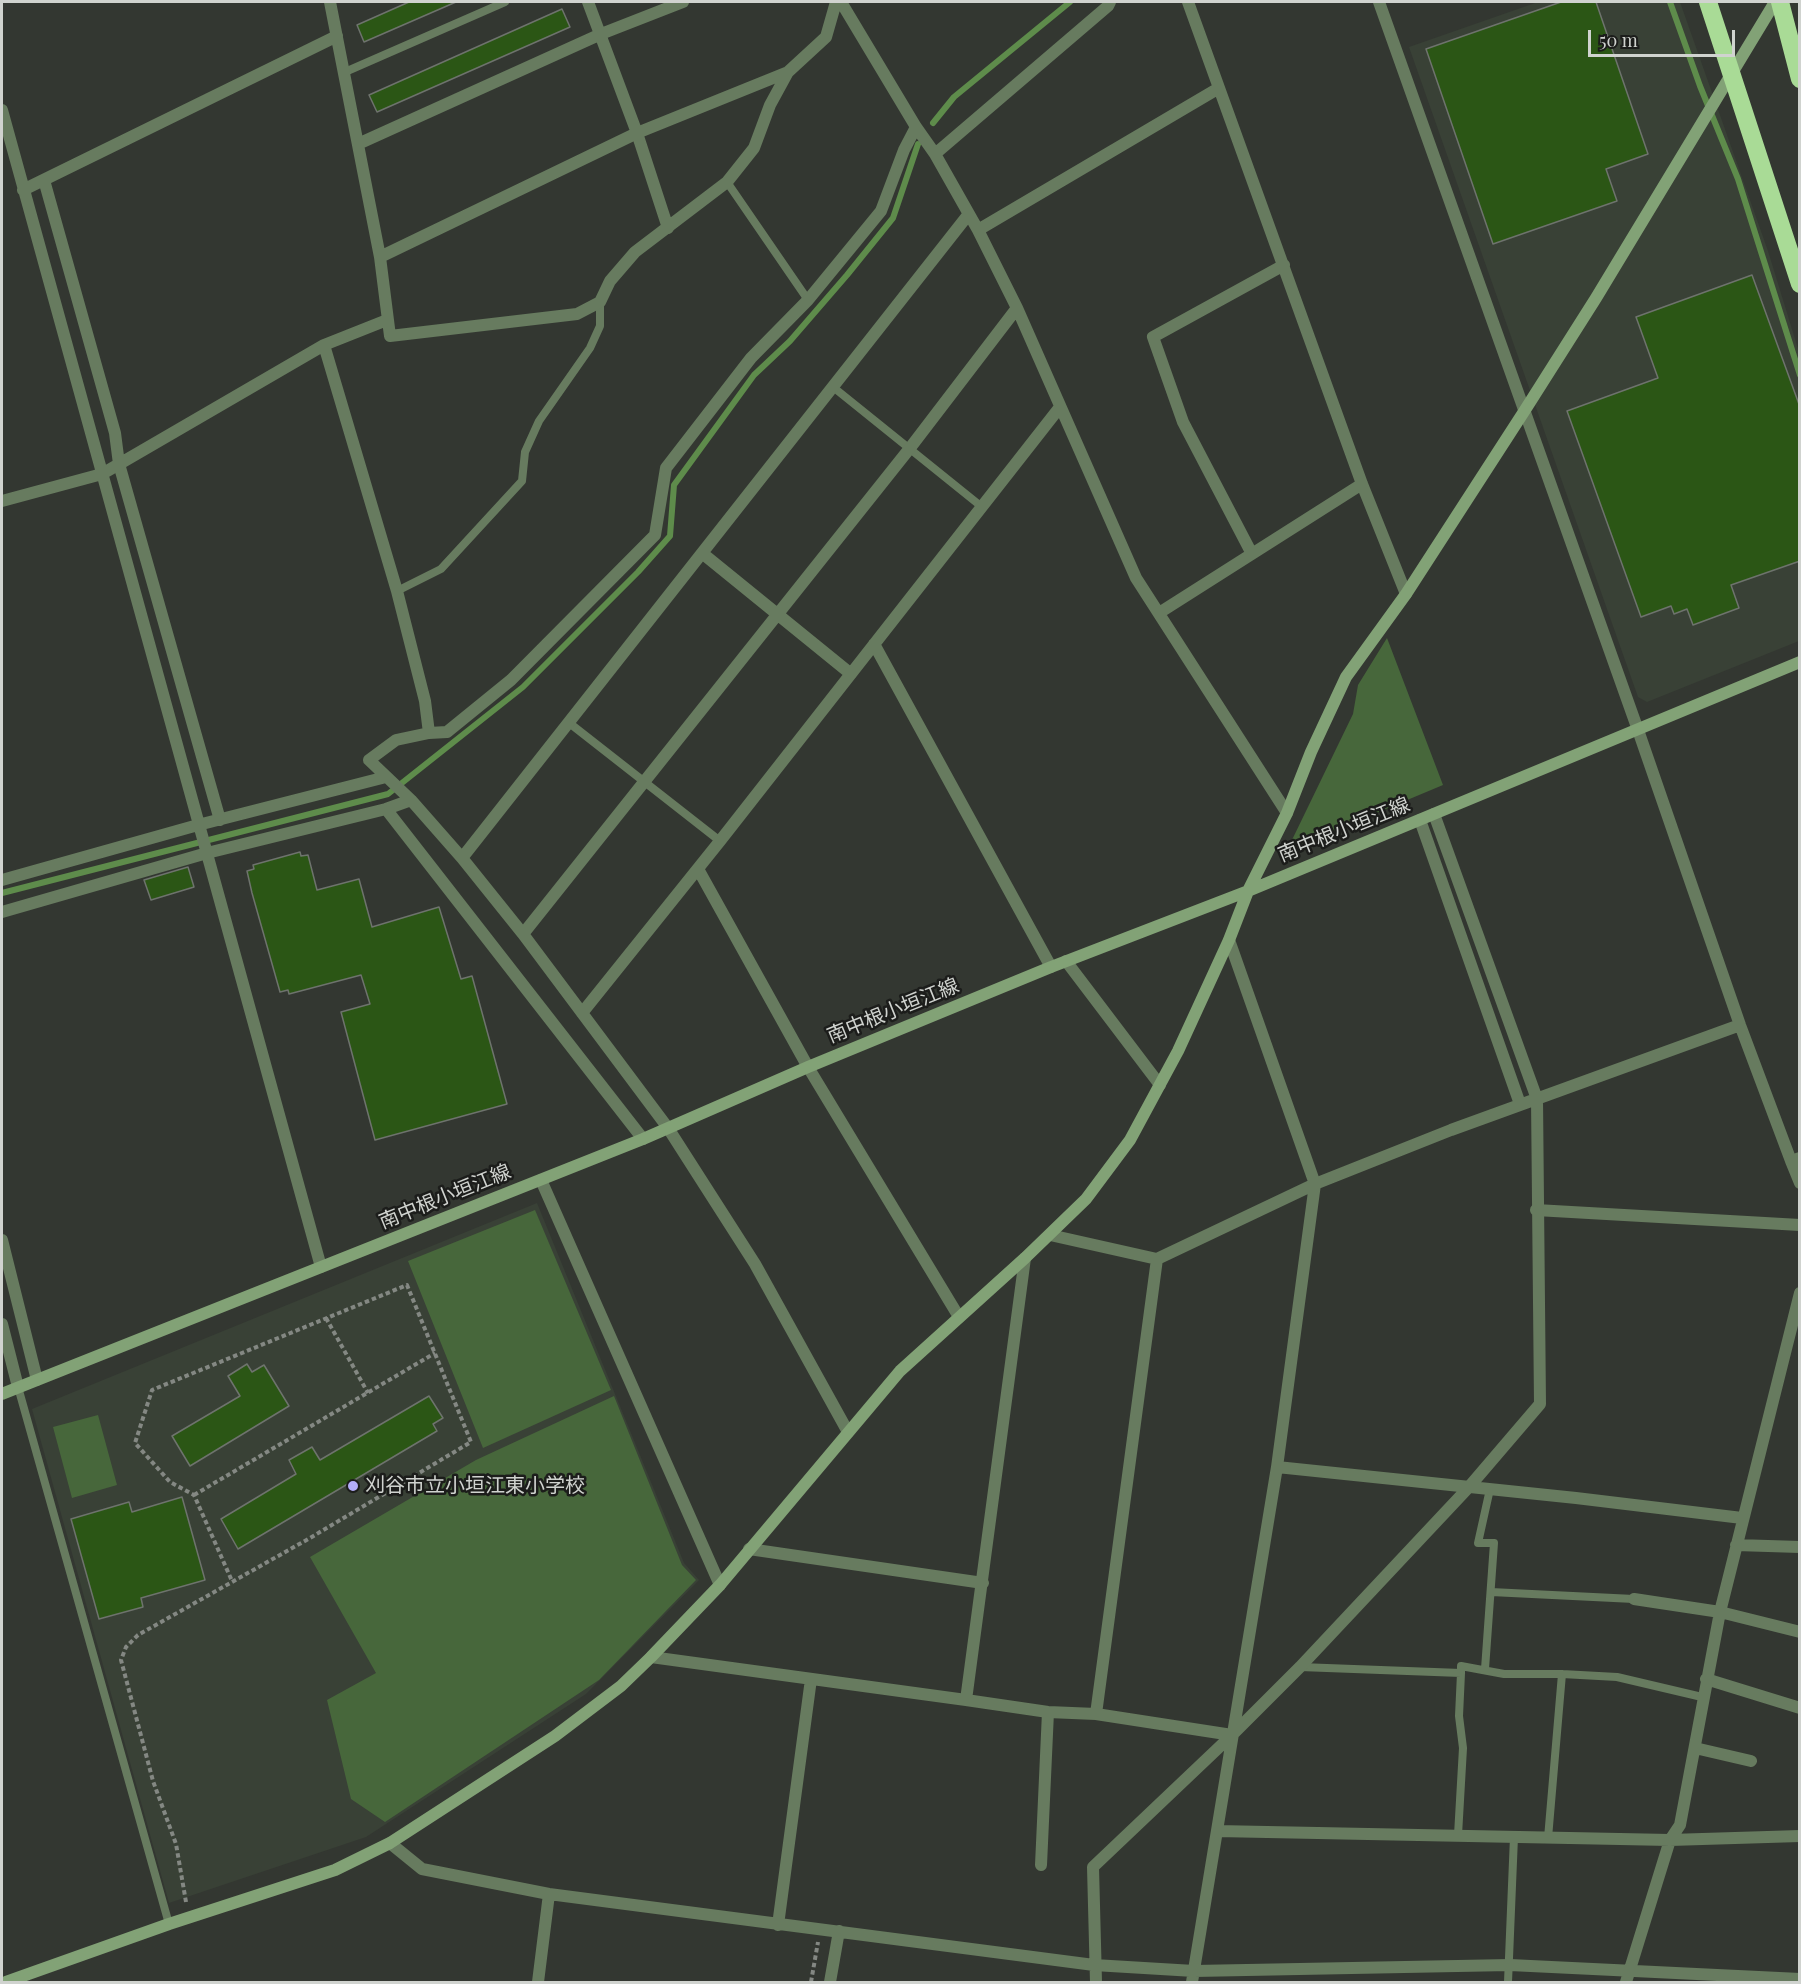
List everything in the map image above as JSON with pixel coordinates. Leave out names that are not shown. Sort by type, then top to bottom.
[{"type":"highway","points":[[1708,2],[1800,284]]},
{"type":"highway","points":[[1780,2],[1799,75]]},
{"type":"street","points":[[331,2],[380,257],[390,336],[577,314],[600,302],[610,281],[635,252],[728,182],[754,148],[770,105],[788,72],[826,37],[839,2]]},
{"type":"street","points":[[588,2],[638,133],[668,228]]},
{"type":"street","points":[[358,144],[601,34],[683,2]]},
{"type":"street","points":[[839,2],[916,127],[936,154],[978,230],[1017,308],[1136,578],[1287,813]]},
{"type":"street","points":[[936,154],[1110,2]]},
{"type":"street","points":[[1188,2],[1362,484],[1406,594]]},
{"type":"street","points":[[1379,2],[1638,730],[1740,1025],[1795,1160],[1800,1183]]},
{"type":"street","points":[[6,1983],[169,1924],[335,1870],[390,1843],[555,1736],[621,1686],[651,1657],[720,1585],[900,1371],[1025,1258],[1086,1199],[1130,1140],[1160,1085],[1229,940],[1248,891],[1287,813],[1311,752],[1346,677],[1406,594],[1525,410],[1775,2]]},
{"type":"street","points":[[23,190],[337,36]]},
{"type":"street","points":[[380,257],[638,133],[788,72]]},
{"type":"street","points":[[978,230],[1219,88]]},
{"type":"street","points":[[2,110],[321,1267]]},
{"type":"street","points":[[848,1432],[755,1264],[668,1128],[523,934],[462,858],[409,798],[369,760],[396,740],[429,733],[447,732],[511,680],[655,535],[666,468],[751,358],[808,300],[881,211],[904,150],[916,127]]},
{"type":"street","points":[[44,180],[115,433],[119,464],[220,820]]},
{"type":"street","points":[[462,858],[968,215]]},
{"type":"street","points":[[1252,554],[1183,422],[1153,337],[1284,265]]},
{"type":"street","points":[[523,934],[910,448],[1017,308]]},
{"type":"street","points":[[2,501],[102,474],[324,345],[387,320]]},
{"type":"street","points":[[324,345],[397,591],[425,701],[429,733]]},
{"type":"street","points":[[582,1013],[698,869],[1060,407]]},
{"type":"street","points":[[1159,613],[1362,484]]},
{"type":"street","points":[[702,553],[851,674]]},
{"type":"street","points":[[874,644],[1051,967]]},
{"type":"street","name":"南中根小垣江線","points":[[2,1394],[643,1139],[808,1067],[1066,961],[1248,891],[1800,662]]},
{"type":"street","points":[[2,880],[386,777]]},
{"type":"street","points":[[2,912],[207,852],[386,809],[409,798]]},
{"type":"street","points":[[386,809],[643,1139]]},
{"type":"street","points":[[1096,1983],[1093,1867],[1300,1667],[1469,1487],[1540,1404],[1536,1210],[1537,1099],[1434,814]]},
{"type":"street","points":[[1420,820],[1520,1104]]},
{"type":"street","points":[[698,869],[808,1067],[959,1317]]},
{"type":"street","points":[[1193,1977],[1277,1467],[1315,1184],[1229,940]]},
{"type":"street","points":[[1066,961],[1160,1085]]},
{"type":"street","points":[[1050,1234],[1157,1259],[1315,1184],[1520,1104],[1740,1025]]},
{"type":"street","points":[[541,1180],[720,1585]]},
{"type":"street","points":[[1536,1210],[1800,1225]]},
{"type":"street","points":[[2,1240],[37,1380]]},
{"type":"street","points":[[966,1700],[1025,1258]]},
{"type":"street","points":[[1096,1714],[1157,1259]]},
{"type":"street","points":[[1628,1977],[1670,1840],[1680,1825],[1702,1697],[1720,1612],[1800,1293]]},
{"type":"street","points":[[2,1324],[18,1387]]},
{"type":"street","points":[[1277,1467],[1742,1518]]},
{"type":"street","points":[[1737,1545],[1800,1547]]},
{"type":"street","points":[[750,1550],[983,1583]]},
{"type":"street","points":[[1634,1599],[1720,1612],[1800,1632]]},
{"type":"street","points":[[651,1657],[1048,1712],[1096,1714],[1232,1735]]},
{"type":"street","points":[[1706,1678],[1800,1708]]},
{"type":"street","points":[[778,1925],[811,1679]]},
{"type":"street","points":[[1041,1865],[1048,1712]]},
{"type":"street","points":[[1695,1748],[1751,1761]]},
{"type":"street","points":[[1217,1831],[1670,1840],[1800,1836]]},
{"type":"street","points":[[390,1843],[422,1869],[549,1894],[1193,1977],[1510,1965],[1628,1977],[1800,1979]]},
{"type":"street","points":[[538,1983],[549,1894]]},
{"type":"street","points":[[830,1983],[839,1931]]},
{"type":"lane","points":[[345,72],[505,2]]},
{"type":"lane","points":[[728,182],[808,300]]},
{"type":"lane","points":[[397,591],[441,569],[522,482],[525,452],[539,421],[590,348],[600,326],[600,302]]},
{"type":"lane","points":[[833,387],[982,507]]},
{"type":"lane","points":[[568,722],[720,841]]},
{"type":"lane","points":[[18,1387],[169,1924]]},
{"type":"lane","points":[[1485,1669],[1494,1543],[1478,1543],[1490,1489]]},
{"type":"lane","points":[[1491,1592],[1634,1599]]},
{"type":"lane","points":[[1458,1835],[1463,1748],[1459,1716],[1461,1666],[1504,1674],[1617,1677],[1702,1697]]},
{"type":"lane","points":[[1300,1667],[1461,1673]]},
{"type":"lane","points":[[1548,1838],[1562,1674]]},
{"type":"lane","points":[[1508,1983],[1514,1837]]},
{"type":"path","points":[[189,1918],[176,1844],[153,1781],[121,1660],[126,1647],[138,1635],[310,1538],[471,1442],[407,1285],[152,1390],[135,1443],[170,1482],[194,1495],[232,1581]]},
{"type":"path","points":[[326,1318],[368,1393]]},
{"type":"path","points":[[194,1495],[435,1353]]},
{"type":"path","points":[[812,1983],[820,1929]]},
{"type":"shaded area","points":[[1538,2],[1680,2],[1768,251],[1799,352],[1799,641],[1647,702],[1638,697],[1409,47]]},
{"type":"shaded area","name":"刈谷市立小垣江東小学校","points":[[537,1203],[684,1563],[699,1580],[586,1694],[366,1837],[169,1903],[32,1409]]},
{"type":"green space","points":[[1387,638],[1443,785],[1295,847],[1291,842],[1353,714],[1358,685]]},
{"type":"green space","points":[[535,1210],[611,1390],[483,1448],[408,1261]]},
{"type":"green space","points":[[614,1396],[682,1565],[696,1580],[599,1680],[385,1822],[351,1799],[327,1700],[376,1673],[310,1557],[476,1460]]},
{"type":"green space","points":[[98,1415],[117,1485],[72,1498],[53,1427]]},
{"type":"building","points":[[409,2],[456,2],[364,42],[357,25]]},
{"type":"building","points":[[1561,2],[1596,2],[1648,154],[1606,169],[1617,201],[1493,244],[1426,49]]},
{"type":"building","points":[[562,9],[570,27],[377,112],[369,95]]},
{"type":"building","points":[[1752,275],[1800,407],[1800,561],[1731,585],[1739,608],[1693,625],[1687,609],[1674,614],[1671,606],[1641,617],[1567,411],[1658,378],[1636,317]]},
{"type":"building","points":[[300,852],[301,856],[308,855],[317,890],[359,879],[372,927],[439,907],[461,979],[472,976],[507,1104],[375,1140],[341,1012],[370,1004],[361,975],[289,994],[288,990],[280,992],[252,893],[247,871],[254,869],[253,865]]},
{"type":"building","points":[[188,867],[194,887],[151,900],[144,880]]},
{"type":"building","points":[[247,1364],[252,1372],[264,1365],[289,1406],[190,1466],[172,1436],[240,1396],[228,1376]]},
{"type":"building","points":[[429,1396],[443,1418],[433,1424],[437,1431],[238,1549],[221,1519],[296,1474],[289,1460],[312,1447],[320,1460]]},
{"type":"building","points":[[182,1497],[205,1580],[141,1598],[143,1607],[99,1619],[71,1519],[129,1502],[132,1512]]},
{"type":"waterway","points":[[933,123],[954,97],[1070,2]]},
{"type":"waterway","points":[[1670,2],[1700,86],[1738,179],[1800,375]]},
{"type":"waterway","points":[[2,893],[388,794],[523,687],[638,572],[670,536],[674,485],[754,375],[790,341],[893,218],[918,144]]},
{"type":"place","name":"刈谷市立小垣江東小学校","points":[[353,1486]]}]
